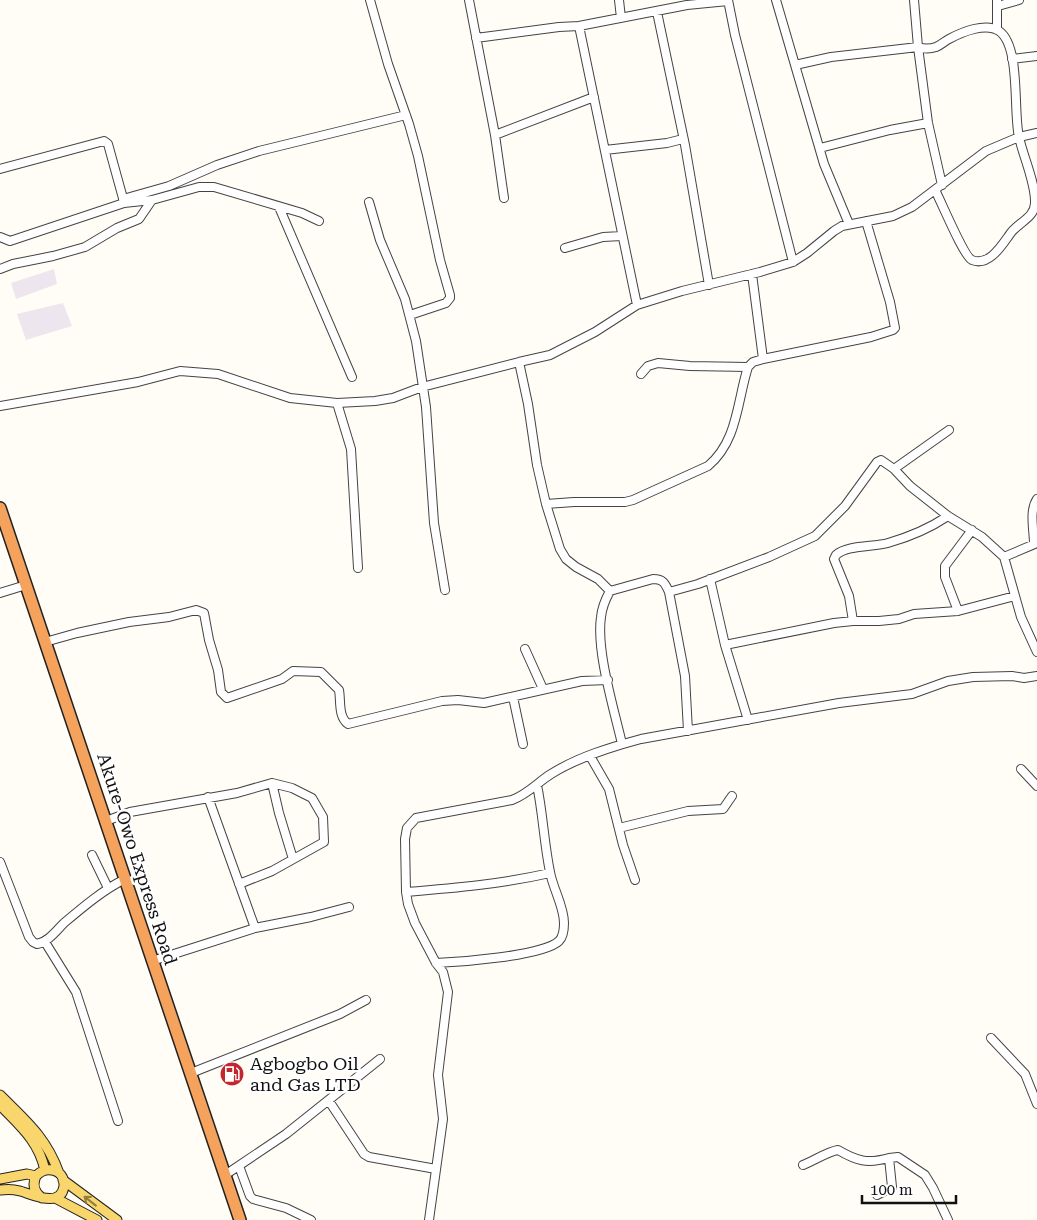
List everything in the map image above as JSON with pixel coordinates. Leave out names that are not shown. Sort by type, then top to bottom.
[{"type":"highway","name":"Akure-Owo Express Road","points":[[0,508],[240,1220]]},
{"type":"main road","points":[[0,1095],[46,1144],[52,1155],[64,1184],[61,1192],[55,1198]]},
{"type":"main road","points":[[0,1105],[29,1135],[42,1155],[45,1170]]},
{"type":"main road","points":[[42,1155],[32,1175],[34,1188],[42,1198]]},
{"type":"main road","points":[[0,1179],[32,1175],[51,1169],[117,1220]]},
{"type":"main road","points":[[0,1190],[13,1189],[42,1198],[55,1198],[97,1220]]},
{"type":"street","points":[[370,0],[388,64],[418,156],[440,260],[450,295],[446,303],[410,315]]},
{"type":"street","points":[[469,0],[495,135],[504,198]]},
{"type":"street","points":[[619,0],[621,18]]},
{"type":"street","points":[[476,38],[579,26],[728,0],[793,262]]},
{"type":"street","points":[[776,0],[820,148],[849,224]]},
{"type":"street","points":[[914,0],[928,123],[942,185]]},
{"type":"street","points":[[997,30],[998,3],[1019,0]]},
{"type":"street","points":[[657,12],[684,139],[709,285]]},
{"type":"street","points":[[579,26],[637,306]]},
{"type":"street","points":[[795,65],[831,57],[918,47],[929,48],[938,46],[960,34],[981,28],[989,27],[997,30],[1007,40],[1012,58],[1019,137],[1036,196],[1032,213],[1014,228],[988,258],[973,260],[970,259],[965,251],[935,190]]},
{"type":"street","points":[[1012,58],[1037,56]]},
{"type":"street","points":[[495,135],[594,97]]},
{"type":"street","points":[[0,237],[10,240],[169,186],[217,164],[259,151],[406,115]]},
{"type":"street","points":[[820,148],[890,130],[928,123]]},
{"type":"street","points":[[0,406],[138,382],[180,371],[218,374],[290,398],[337,403],[393,398],[422,387],[550,355],[595,332],[637,306],[682,291],[793,262],[834,231],[849,224],[893,216],[912,207],[986,152],[1019,137],[1037,133]]},
{"type":"street","points":[[605,150],[667,143],[684,139]]},
{"type":"street","points":[[0,169],[104,141],[108,144],[124,201]]},
{"type":"street","points":[[124,201],[152,200],[183,190],[206,186],[302,213],[319,221]]},
{"type":"street","points":[[0,269],[85,246],[117,228],[139,219],[152,200]]},
{"type":"street","points":[[369,202],[380,240],[399,283],[410,315],[426,407],[433,514],[445,590]]},
{"type":"street","points":[[279,207],[352,377]]},
{"type":"street","points":[[546,504],[625,502],[673,483],[708,466],[717,458],[735,423],[748,367],[753,362],[893,330],[895,328],[890,302],[866,221]]},
{"type":"street","points":[[565,248],[602,237],[622,236]]},
{"type":"street","points":[[752,274],[763,360]]},
{"type":"street","points":[[519,362],[528,404],[537,465],[555,537],[566,559],[598,579],[610,591]]},
{"type":"street","points":[[641,374],[648,366],[658,363],[748,367]]},
{"type":"street","points":[[337,403],[350,449],[358,568]]},
{"type":"street","points":[[894,470],[949,430]]},
{"type":"street","points":[[669,592],[769,557],[815,536],[845,506],[879,460],[881,460],[948,516],[972,530],[1004,557],[1015,596],[1029,636],[1037,652]]},
{"type":"street","points":[[1004,557],[1036,543],[1033,512],[1037,500]]},
{"type":"street","points":[[853,621],[848,596],[834,559],[836,555],[846,550],[887,543],[905,537],[933,526],[948,516]]},
{"type":"street","points":[[958,611],[945,577],[945,566],[972,530]]},
{"type":"street","points":[[622,744],[608,680],[600,633],[600,619],[604,602],[610,591],[644,581],[660,579],[665,583],[669,592],[685,676],[688,731]]},
{"type":"street","points":[[710,579],[725,645],[748,720]]},
{"type":"street","points":[[0,593],[26,585]]},
{"type":"street","points":[[725,645],[853,621],[879,621],[914,614],[958,611],[1015,596]]},
{"type":"street","points":[[45,642],[86,631],[198,610],[204,613],[222,692],[227,698],[282,679],[292,671],[308,670],[321,672],[339,690],[343,720],[348,724],[442,702],[458,700],[484,703],[582,681],[608,680]]},
{"type":"street","points":[[1029,636],[1037,632]]},
{"type":"street","points":[[525,650],[543,689]]},
{"type":"street","points":[[429,1220],[443,1119],[438,1075],[448,1000],[447,982],[443,972],[436,963],[415,923],[408,904],[405,839],[410,823],[416,818],[512,800],[562,768],[622,744],[839,703],[912,694],[948,682],[973,677],[1012,676],[1024,678],[1037,676]]},
{"type":"street","points":[[513,697],[522,744]]},
{"type":"street","points":[[590,756],[609,789],[618,828],[635,880]]},
{"type":"street","points":[[1021,770],[1037,786]]},
{"type":"street","points":[[106,821],[130,812],[237,792],[272,783],[292,788],[312,798],[323,817],[324,842],[272,871],[239,884]]},
{"type":"street","points":[[272,783],[293,859]]},
{"type":"street","points":[[436,963],[507,956],[548,946],[560,940],[564,930],[564,918],[550,873],[543,811],[537,785]]},
{"type":"street","points":[[618,828],[688,811],[723,809],[732,796]]},
{"type":"street","points":[[208,797],[255,928]]},
{"type":"street","points":[[92,856],[108,888]]},
{"type":"street","points":[[0,862],[29,937],[36,944],[45,942],[64,923],[108,888],[125,879]]},
{"type":"street","points":[[406,892],[466,888],[550,873]]},
{"type":"street","points":[[152,961],[255,928],[349,907]]},
{"type":"street","points":[[45,942],[76,992],[118,1120]]},
{"type":"street","points":[[191,1073],[340,1014],[366,1000]]},
{"type":"street","points":[[991,1038],[1025,1074],[1037,1104]]},
{"type":"street","points":[[225,1175],[286,1134],[380,1059]]},
{"type":"street","points":[[329,1100],[364,1154],[436,1169]]},
{"type":"street","points":[[803,1165],[826,1155],[832,1150],[838,1150],[865,1162],[898,1157],[926,1175],[948,1220]]},
{"type":"street","points":[[877,1195],[892,1187],[889,1158]]},
{"type":"street","points":[[239,1166],[250,1196],[253,1199],[286,1208],[311,1220]]},
{"type":"shaded area","points":[[54,269],[57,284],[16,299],[11,283]]},
{"type":"shaded area","points":[[63,303],[72,326],[26,340],[17,314]]},
{"type":"place","name":"Agbogbo Oil and Gas LTD","points":[[232,1074]]}]
